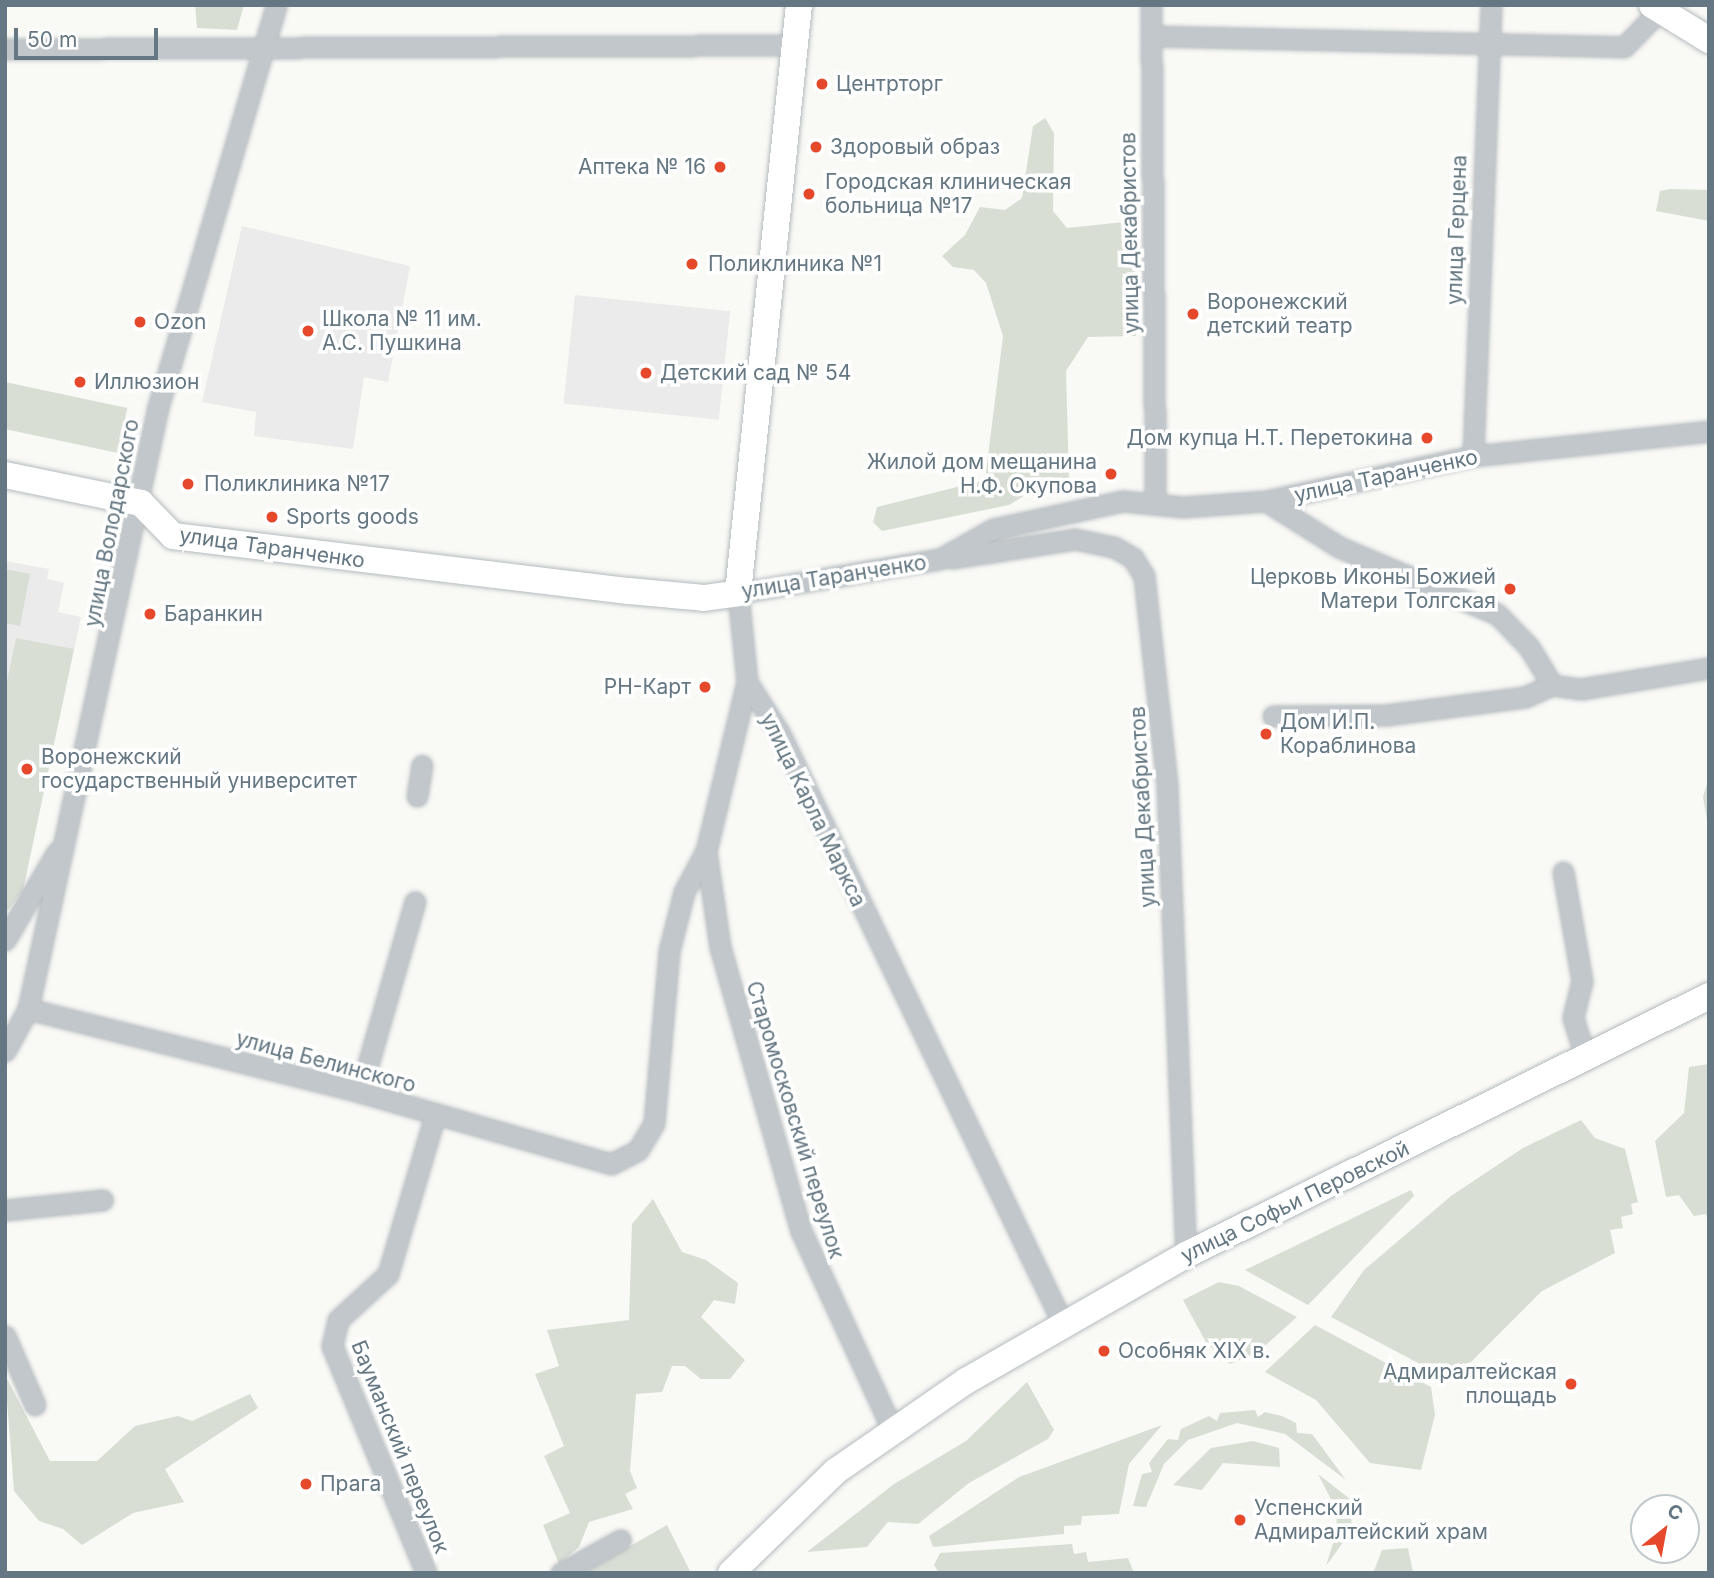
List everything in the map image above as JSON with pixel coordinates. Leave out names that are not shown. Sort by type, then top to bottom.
[{"type":"street","name":"улица Володарского","points":[[5,1051],[28,1009],[141,503],[158,407],[276,5]]},
{"type":"street","name":"улица Карла Маркса","points":[[799,5],[738,593],[747,682],[779,732],[1064,1326]]},
{"type":"street","name":"улица Декабристов","points":[[1151,5],[1156,503]]},
{"type":"street","name":"улица Герцена","points":[[1473,456],[1486,43],[1491,5]]},
{"type":"street","points":[[1151,36],[1624,47],[1656,8],[1709,40]]},
{"type":"street","points":[[5,49],[795,45]]},
{"type":"street","name":"улица Таранченко","points":[[141,503],[173,536],[704,598],[940,559],[993,529],[1123,501],[1266,501],[1473,456],[1709,431]]},
{"type":"street","points":[[5,475],[141,503]]},
{"type":"street","points":[[1266,501],[1339,547],[1497,614],[1529,647],[1552,685]]},
{"type":"street","name":"улица Декабристов","points":[[940,559],[1075,540],[1114,547],[1144,576],[1167,786],[1186,1255]]},
{"type":"street","points":[[1273,716],[1386,715],[1525,697],[1552,685],[1581,689],[1709,668]]},
{"type":"street","points":[[706,851],[747,682]]},
{"type":"street","points":[[417,796],[422,765]]},
{"type":"street","points":[[5,940],[68,837]]},
{"type":"street","name":"улица Белинского","points":[[28,1009],[360,1092],[611,1164],[638,1150],[653,1123],[669,951],[684,892],[706,851]]},
{"type":"street","name":"Старомосковский переулок","points":[[706,851],[720,947],[801,1231],[892,1429]]},
{"type":"street","points":[[1563,872],[1582,981],[1573,1018],[1586,1059]]},
{"type":"street","points":[[360,1092],[415,902]]},
{"type":"street","name":"улица Софьи Перовской","points":[[731,1573],[793,1507],[892,1429],[1064,1326],[1186,1255],[1709,996]]},
{"type":"street","name":"Бауманский переулок","points":[[426,1573],[332,1346],[338,1320],[388,1274],[435,1115]]},
{"type":"street","points":[[5,1210],[102,1200]]},
{"type":"street","points":[[5,1336],[35,1405]]},
{"type":"street","points":[[561,1573],[620,1540]]},
{"type":"shaded area","points":[[195,5],[244,5],[237,30],[197,28]]},
{"type":"shaded area","points":[[1045,118],[1054,133],[1053,211],[1067,228],[1134,221],[1136,336],[1088,337],[1066,371],[1069,479],[1040,486],[1009,505],[882,531],[873,522],[877,507],[985,480],[1003,336],[986,283],[974,270],[953,267],[942,256],[965,235],[980,207],[1005,210],[1022,198],[1033,126]]},
{"type":"shaded area","points":[[1709,190],[1709,221],[1656,211],[1660,191]]},
{"type":"shaded area","name":"Школа № 11 им. А.С. Пушкина","points":[[242,226],[410,266],[388,382],[364,377],[353,449],[254,436],[256,412],[202,402]]},
{"type":"shaded area","name":"Детский сад № 54","points":[[575,295],[730,311],[719,420],[564,403]]},
{"type":"shaded area","points":[[5,382],[127,408],[118,453],[5,429]]},
{"type":"shaded area","name":"Воронежский государственный университет","points":[[5,561],[49,569],[47,579],[64,583],[58,612],[81,617],[23,890],[5,914]]},
{"type":"shaded area","points":[[5,569],[30,574],[20,626],[5,623]]},
{"type":"shaded area","name":"Воронежский государственный университет","points":[[16,638],[74,649],[23,890],[5,914],[5,691]]},
{"type":"shaded area","points":[[1709,777],[1709,832],[1703,797]]},
{"type":"shaded area","points":[[1709,1064],[1709,1228],[1706,1214],[1694,1216],[1679,1195],[1666,1197],[1655,1141],[1684,1113],[1689,1067]]},
{"type":"shaded area","points":[[1581,1120],[1595,1138],[1625,1149],[1638,1202],[1631,1204],[1633,1214],[1621,1217],[1623,1228],[1610,1230],[1615,1253],[1542,1291],[1471,1362],[1439,1374],[1331,1317],[1364,1270],[1451,1196],[1523,1148]]},
{"type":"shaded area","points":[[1411,1190],[1414,1196],[1308,1305],[1245,1270]]},
{"type":"shaded area","points":[[653,1199],[682,1252],[706,1260],[738,1283],[735,1304],[714,1300],[701,1317],[745,1360],[730,1379],[701,1379],[685,1366],[672,1366],[662,1392],[636,1394],[630,1471],[637,1488],[625,1494],[633,1509],[589,1522],[579,1547],[559,1564],[543,1525],[570,1513],[544,1456],[564,1446],[535,1374],[559,1366],[547,1330],[629,1320],[632,1224]]},
{"type":"shaded area","points":[[1219,1282],[1239,1286],[1297,1317],[1258,1352],[1230,1364],[1207,1344],[1183,1300]]},
{"type":"shaded area","points":[[1315,1325],[1431,1387],[1435,1415],[1421,1470],[1370,1463],[1316,1400],[1265,1372]]},
{"type":"shaded area","points":[[5,1375],[50,1461],[97,1461],[135,1426],[178,1416],[192,1421],[250,1394],[258,1408],[165,1469],[184,1502],[133,1513],[82,1545],[63,1529],[39,1521],[14,1491]]},
{"type":"shaded area","points":[[1027,1382],[1054,1430],[1048,1439],[969,1483],[918,1524],[888,1522],[867,1547],[807,1552],[894,1484],[966,1441]]},
{"type":"shaded area","points":[[1255,1410],[1258,1417],[1265,1412],[1282,1416],[1296,1423],[1297,1433],[1312,1434],[1346,1480],[1285,1434],[1237,1423],[1188,1440],[1164,1464],[1146,1507],[1133,1506],[1142,1474],[1152,1472],[1149,1463],[1168,1439],[1178,1440],[1181,1429],[1209,1416],[1217,1421],[1220,1413]]},
{"type":"shaded area","points":[[1162,1425],[1129,1464],[1119,1514],[1082,1516],[1081,1525],[1064,1526],[1064,1534],[933,1547],[929,1536],[1019,1477]]},
{"type":"shaded area","points":[[1253,1441],[1279,1448],[1280,1467],[1223,1463],[1202,1490],[1173,1485],[1211,1448]]},
{"type":"shaded area","points":[[1318,1474],[1350,1499],[1352,1530],[1326,1566],[1337,1530],[1336,1509]]},
{"type":"shaded area","points":[[667,1525],[691,1573],[583,1573]]},
{"type":"shaded area","points":[[1072,1544],[1074,1554],[1086,1552],[1088,1562],[1128,1558],[1134,1573],[939,1573],[934,1565],[940,1553]]},
{"type":"shaded area","points":[[1408,1548],[1413,1573],[1373,1573],[1382,1550]]},
{"type":"place","name":"Центрторг","points":[[822,84]]},
{"type":"place","name":"Здоровый образ","points":[[816,147]]},
{"type":"place","name":"Аптека № 16","points":[[720,167]]},
{"type":"place","name":"Городская клиническая больница №17","points":[[809,194]]},
{"type":"place","name":"Поликлиника №1","points":[[692,264]]},
{"type":"place","name":"Воронежский детский театр","points":[[1193,314]]},
{"type":"place","name":"Ozon","points":[[140,322]]},
{"type":"place","name":"Школа № 11 им. А.С. Пушкина","points":[[308,331]]},
{"type":"place","name":"Детский сад № 54","points":[[646,373]]},
{"type":"place","name":"Иллюзион","points":[[80,382]]},
{"type":"place","name":"Дом купца Н.Т. Перетокина","points":[[1427,438]]},
{"type":"place","name":"Жилой дом мещанина Н.Ф. Окупова","points":[[1111,474]]},
{"type":"place","name":"Поликлиника №17","points":[[188,484]]},
{"type":"place","name":"Sports goods","points":[[272,517]]},
{"type":"place","name":"Церковь Иконы Божией Матери Толгская","points":[[1510,589]]},
{"type":"place","name":"Баранкин","points":[[150,614]]},
{"type":"place","name":"РН-Карт","points":[[705,687]]},
{"type":"place","name":"Дом И.П. Кораблинова","points":[[1266,734]]},
{"type":"place","name":"Воронежский государственный университет","points":[[27,769]]},
{"type":"place","name":"Особняк XIX в.","points":[[1104,1351]]},
{"type":"place","name":"Адмиралтейская площадь","points":[[1571,1384]]},
{"type":"place","name":"Прага","points":[[306,1484]]},
{"type":"place","name":"Успенский Адмиралтейский храм","points":[[1240,1520]]}]
